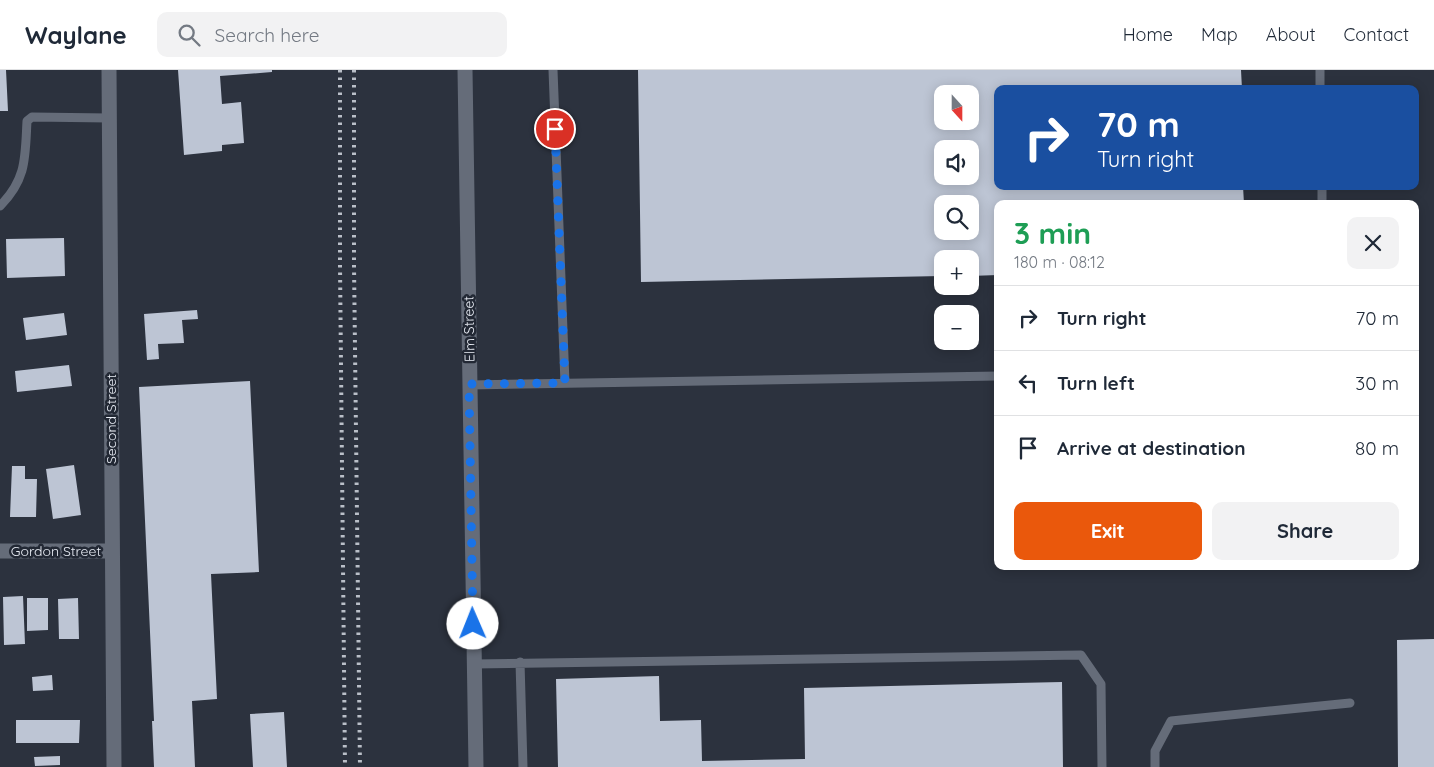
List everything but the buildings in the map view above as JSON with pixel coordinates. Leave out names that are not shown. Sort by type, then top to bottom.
[{"type":"street","name":"Second Street","points":[[109,70],[114,767]]},
{"type":"street","name":"Elm Street","points":[[465,70],[476,767]]},
{"type":"street","name":"Gordon Street","points":[[0,551],[112,550]]},
{"type":"lane","points":[[553,70],[565,383]]},
{"type":"lane","points":[[1320,70],[1320,85]]},
{"type":"lane","points":[[0,206],[10,196],[21,177],[26,156],[27,121],[32,117],[109,118]]},
{"type":"lane","points":[[469,384],[994,376]]},
{"type":"lane","points":[[474,664],[1081,655],[1101,684],[1102,767]]},
{"type":"lane","points":[[520,662],[523,767]]},
{"type":"lane","points":[[1155,767],[1155,751],[1171,720],[1350,703]]},
{"type":"railway","points":[[340,70],[345,767]]},
{"type":"railway","points":[[354,70],[354,265],[360,767]]},
{"type":"route","points":[[473,624],[469,384],[565,383],[555,129]]}]
